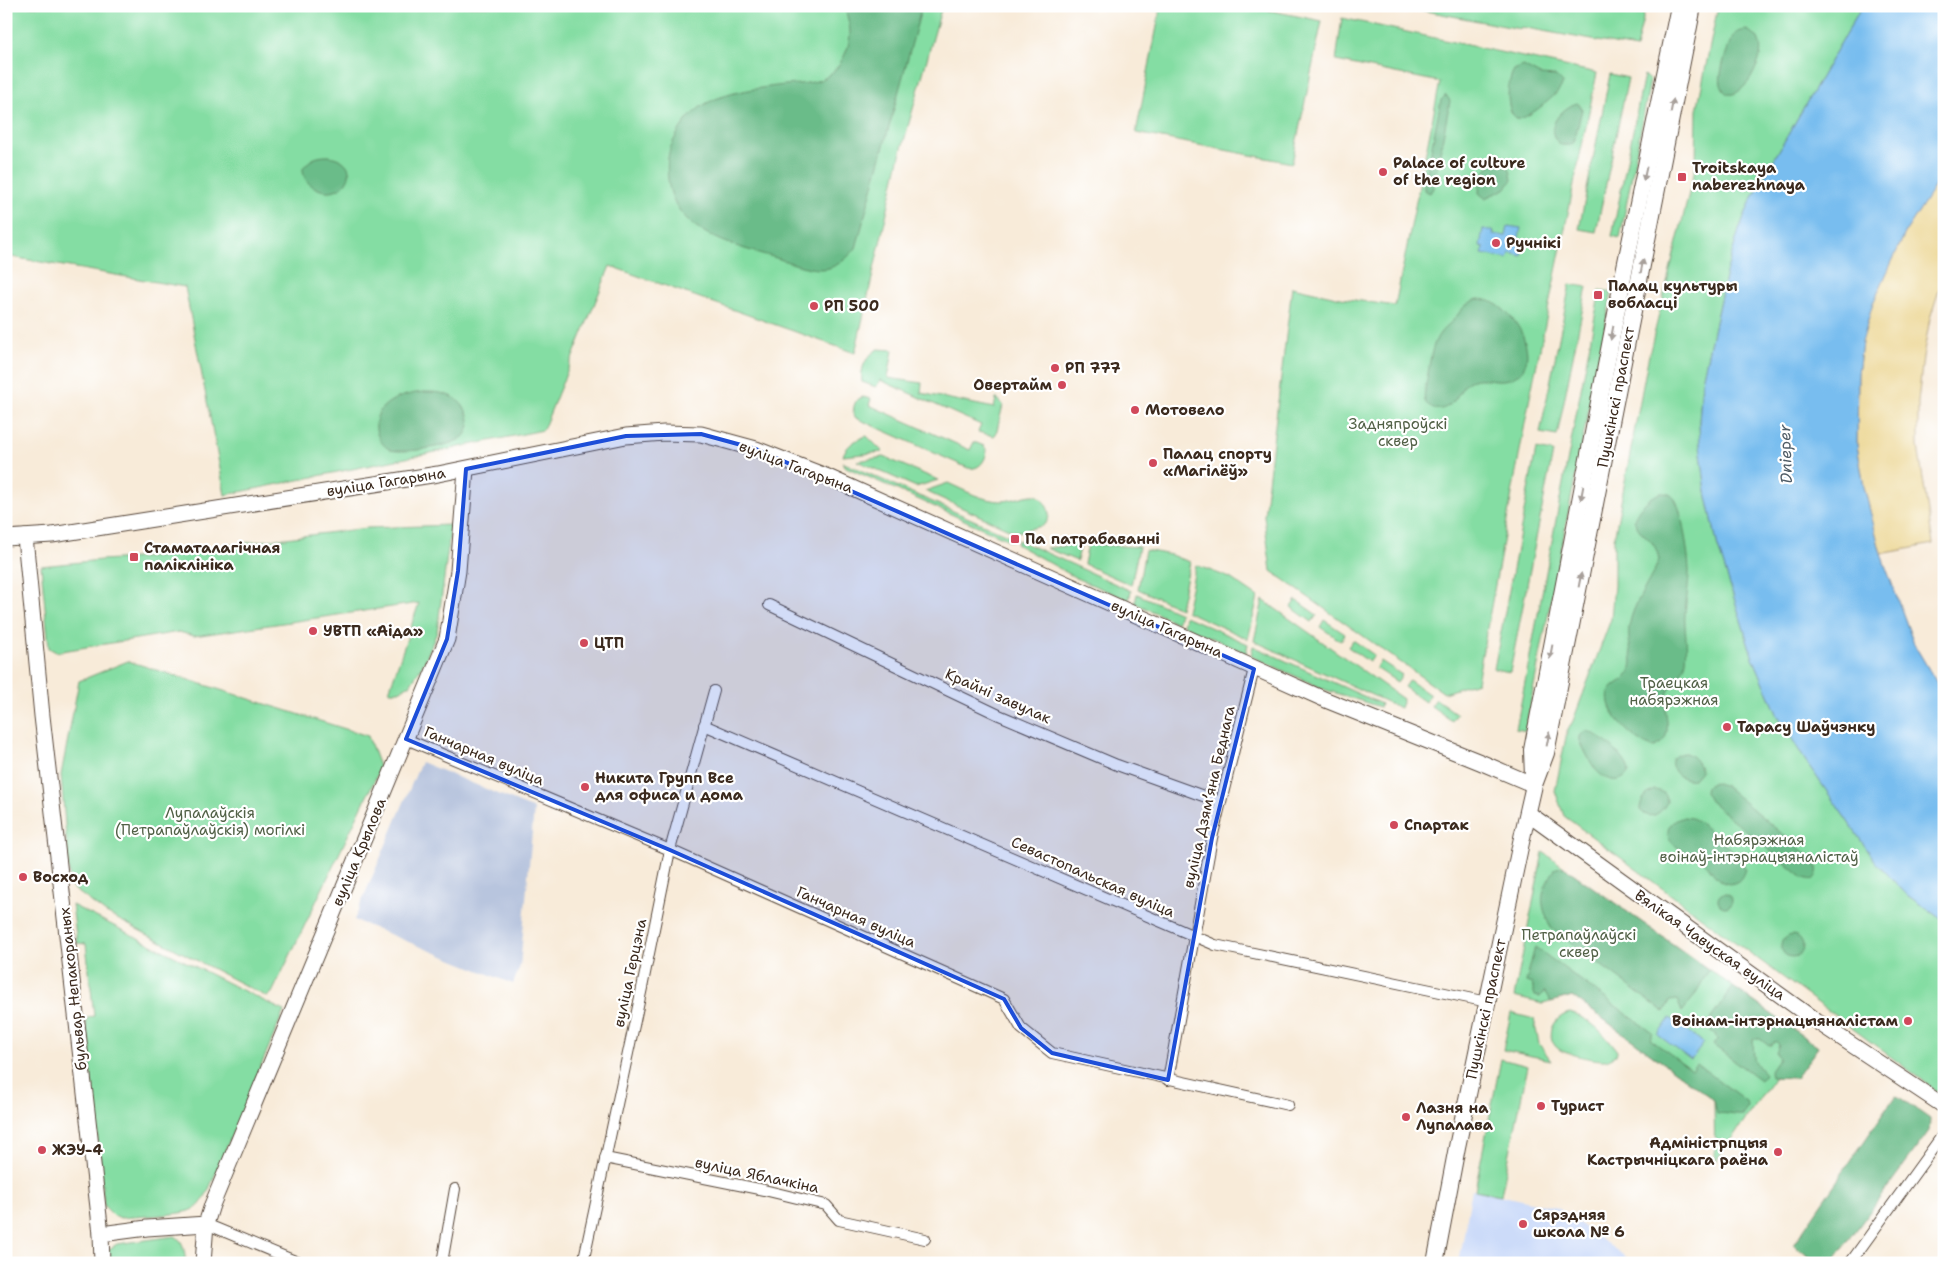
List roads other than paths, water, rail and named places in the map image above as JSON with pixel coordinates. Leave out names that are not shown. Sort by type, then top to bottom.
[{"type":"main road","name":"Пушкінскі праспект","points":[[1534,785],[1532,750],[1625,267],[1679,6]]},
{"type":"main road","name":"Пушкінскі праспект","points":[[1434,1263],[1534,785],[1548,743],[1678,73],[1693,6]]},
{"type":"main road","name":"вуліца Гагарына","points":[[6,538],[90,529],[466,469],[626,436],[664,433],[701,434],[756,449],[828,477],[1254,669],[1534,785]]},
{"type":"main road","name":"вуліца Крылова","points":[[204,1263],[206,1224],[271,1061],[447,639],[458,571],[466,469]]},
{"type":"main road","name":"бульвар Непакораных","points":[[25,537],[42,716],[101,1234],[102,1263]]},
{"type":"main road","name":"Вялікая Чавуская вуліца","points":[[1528,813],[1816,1021],[1944,1106]]},
{"type":"main road","points":[[101,1234],[147,1228],[206,1224]]},
{"type":"street","name":"Крайні завулак","points":[[769,604],[999,715],[1118,765],[1220,802]]},
{"type":"street","name":"вуліца Дзямʼяна Беднага","points":[[1168,1080],[1220,802],[1254,669]]},
{"type":"street","name":"вуліца Герцэна","points":[[583,1263],[670,850],[714,691]]},
{"type":"street","name":"Севастопальская вуліца","points":[[704,725],[1215,946],[1488,1002]]},
{"type":"street","name":"Ганчарная вуліца","points":[[406,739],[670,850],[1004,999],[1021,1028],[1052,1053],[1288,1105]]},
{"type":"street","points":[[1850,1263],[1944,1133]]},
{"type":"street","name":"вуліца Яблачкіна","points":[[605,1158],[764,1190],[826,1205],[839,1220],[925,1239]]},
{"type":"street","points":[[442,1263],[455,1189]]},
{"type":"street","points":[[206,1224],[300,1263]]},
{"type":"water","name":"Dnieper","points":[[1862,6],[1944,6],[1944,172],[1906,231],[1873,303],[1862,342],[1858,374],[1857,445],[1864,487],[1881,554],[1914,644],[1944,695],[1944,921],[1907,895],[1876,862],[1805,760],[1778,716],[1752,655],[1718,547],[1706,492],[1700,445],[1699,422],[1702,381],[1726,273],[1740,227],[1749,205],[1777,154]]},
{"type":"water","points":[[1508,226],[1521,228],[1518,242],[1524,244],[1522,256],[1510,253],[1508,259],[1482,254],[1484,247],[1480,246],[1483,229],[1494,231],[1493,234],[1506,236]]},
{"type":"water","points":[[1670,1018],[1704,1043],[1691,1060],[1658,1035]]},
{"type":"place","name":"Palace of culture of the region","points":[[1383,172]]},
{"type":"place","name":"Troitskaya naberezhnaya","points":[[1682,177]]},
{"type":"place","name":"Ручнікі","points":[[1496,243]]},
{"type":"place","name":"Палац культуры вобласці","points":[[1598,295]]},
{"type":"place","name":"РП 500","points":[[814,306]]},
{"type":"place","name":"РП 777","points":[[1055,368]]},
{"type":"place","name":"Овертайм","points":[[1062,385]]},
{"type":"place","name":"Мотовело","points":[[1135,410]]},
{"type":"place","name":"Палац спорту «Магілёў»","points":[[1153,463]]},
{"type":"place","name":"Па патрабаванні","points":[[1015,539]]},
{"type":"place","name":"Стаматалагічная паліклініка","points":[[134,557]]},
{"type":"place","name":"УВТП «Аіда»","points":[[313,631]]},
{"type":"place","name":"ЦТП","points":[[584,643]]},
{"type":"place","name":"Тарасу Шаўчэнку","points":[[1727,727]]},
{"type":"place","name":"Никита Групп Все для офиса и дома","points":[[585,787]]},
{"type":"place","name":"Спартак","points":[[1394,825]]},
{"type":"place","name":"Восход","points":[[23,877]]},
{"type":"place","name":"Воінам-інтэрнацыяналістам","points":[[1908,1021]]},
{"type":"place","name":"Турист","points":[[1541,1106]]},
{"type":"place","name":"Лазня на Лупалава","points":[[1406,1117]]},
{"type":"place","name":"ЖЭУ-4","points":[[42,1150]]},
{"type":"place","name":"Адміністрпцыя Кастрычніцкага раёна","points":[[1778,1152]]},
{"type":"place","name":"Сярэдняя школа № 6","points":[[1523,1224]]},
{"type":"park label","name":"Задняпроўскі сквер","points":[[1398,432]]},
{"type":"park label","name":"Траецкая набярэжная","points":[[1674,692]]},
{"type":"park label","name":"Лупалаўскія (Петрапаўлаўскія) могілкі","points":[[210,822]]},
{"type":"park label","name":"Набярэжная воінаў-інтэрнацыяналістаў","points":[[1759,848]]},
{"type":"park label","name":"Петрапаўлаўскі сквер","points":[[1579,944]]}]
